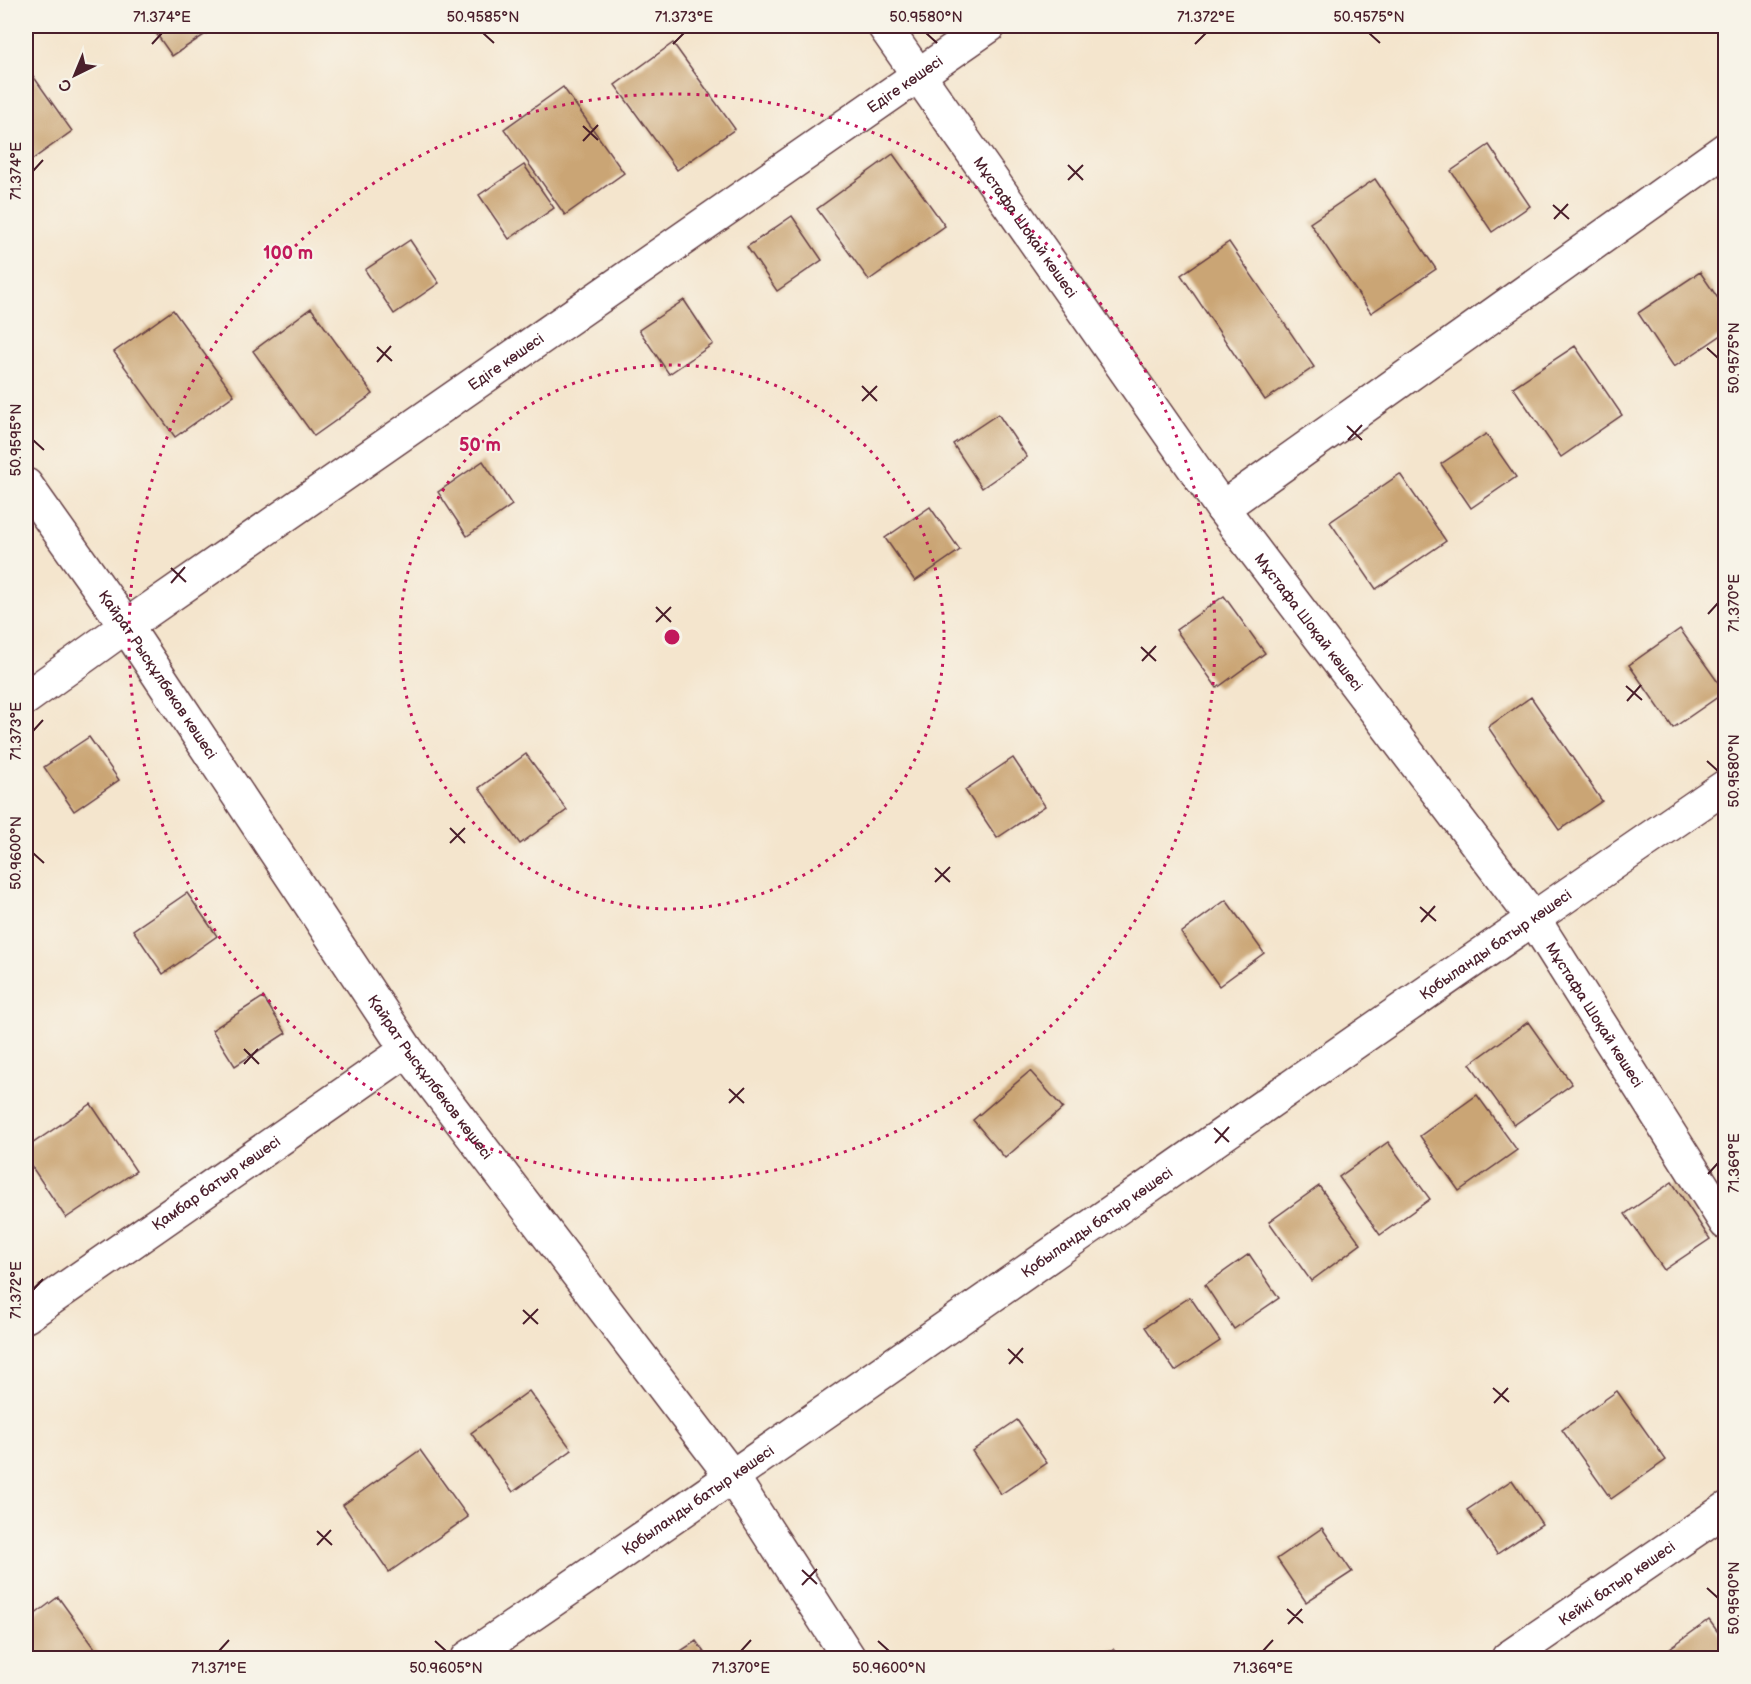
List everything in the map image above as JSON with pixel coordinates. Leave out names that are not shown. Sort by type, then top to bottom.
[{"type":"street","name":"Мұстафа Шоқай көшесі","points":[[884,26],[1222,507],[1533,918],[1725,1223]]},
{"type":"street","name":"Едіге көшесі","points":[[26,698],[126,626],[989,26]]},
{"type":"street","points":[[1222,507],[1725,149]]},
{"type":"street","name":"Қайрат Рысқұлбеков көшесі","points":[[26,484],[126,626],[407,1050],[733,1478],[849,1659]]},
{"type":"street","name":"Қобыланды батыр көшесі","points":[[468,1659],[733,1478],[1725,786]]},
{"type":"street","name":"Қамбар батыр көшесі","points":[[26,1316],[407,1050]]},
{"type":"street","name":"Кейкі батыр көшесі","points":[[1508,1659],[1725,1509]]},
{"type":"building","points":[[151,26],[218,26],[172,56]]},
{"type":"building","points":[[673,43],[735,129],[677,170],[615,85]]},
{"type":"building","points":[[26,66],[72,131],[26,164]]},
{"type":"building","points":[[563,87],[624,173],[565,215],[504,129]]},
{"type":"building","points":[[1489,145],[1530,206],[1492,232],[1451,171]]},
{"type":"building","points":[[893,154],[945,226],[869,280],[817,209]]},
{"type":"building","points":[[524,165],[554,208],[509,239],[479,195]]},
{"type":"building","points":[[1375,179],[1436,269],[1371,313],[1310,223]]},
{"type":"building","points":[[792,216],[822,260],[777,291],[747,247]]},
{"type":"building","points":[[410,240],[439,283],[394,314],[365,270]]},
{"type":"building","points":[[1229,242],[1314,367],[1265,400],[1181,275]]},
{"type":"building","points":[[1700,272],[1726,310],[1726,332],[1674,367],[1638,313]]},
{"type":"building","points":[[684,300],[713,344],[669,374],[639,330]]},
{"type":"building","points":[[311,308],[373,394],[314,436],[253,351]]},
{"type":"building","points":[[173,310],[234,395],[175,437],[114,352]]},
{"type":"building","points":[[1575,346],[1622,415],[1561,457],[1513,387]]},
{"type":"building","points":[[998,414],[1027,457],[982,488],[953,444]]},
{"type":"building","points":[[1486,434],[1516,477],[1471,508],[1441,464]]},
{"type":"building","points":[[483,461],[512,505],[467,536],[438,492]]},
{"type":"building","points":[[1400,474],[1446,541],[1376,589],[1330,522]]},
{"type":"building","points":[[930,507],[960,550],[915,581],[885,538]]},
{"type":"building","points":[[1224,596],[1265,653],[1217,688],[1176,630]]},
{"type":"building","points":[[1680,629],[1725,692],[1673,728],[1629,665]]},
{"type":"building","points":[[1531,697],[1602,801],[1559,830],[1488,727]]},
{"type":"building","points":[[89,737],[119,780],[74,811],[44,767]]},
{"type":"building","points":[[526,754],[567,810],[520,844],[479,788]]},
{"type":"building","points":[[1013,758],[1045,806],[997,838],[965,790]]},
{"type":"building","points":[[187,893],[217,936],[163,974],[133,930]]},
{"type":"building","points":[[1226,900],[1264,953],[1219,986],[1181,933]]},
{"type":"building","points":[[263,997],[286,1033],[235,1066],[212,1030]]},
{"type":"building","points":[[1528,1022],[1572,1084],[1514,1125],[1470,1064]]},
{"type":"building","points":[[1030,1071],[1063,1108],[1005,1158],[973,1120]]},
{"type":"building","points":[[1477,1095],[1517,1150],[1459,1191],[1420,1136]]},
{"type":"building","points":[[91,1104],[136,1171],[66,1218],[26,1158],[26,1148]]},
{"type":"building","points":[[1388,1142],[1430,1199],[1380,1235],[1339,1177]]},
{"type":"building","points":[[1672,1182],[1710,1239],[1664,1270],[1625,1214]]},
{"type":"building","points":[[1319,1186],[1361,1244],[1311,1281],[1269,1222]]},
{"type":"building","points":[[1249,1254],[1279,1298],[1234,1329],[1205,1285]]},
{"type":"building","points":[[1190,1297],[1220,1341],[1175,1371],[1145,1327]]},
{"type":"building","points":[[529,1391],[572,1450],[513,1492],[471,1433]]},
{"type":"building","points":[[1617,1391],[1666,1460],[1611,1499],[1562,1430]]},
{"type":"building","points":[[1017,1420],[1047,1463],[1001,1494],[972,1451]]},
{"type":"building","points":[[420,1450],[468,1517],[389,1572],[343,1505]]},
{"type":"building","points":[[1512,1480],[1542,1524],[1497,1554],[1467,1510]]},
{"type":"building","points":[[1322,1528],[1352,1572],[1306,1602],[1277,1559]]},
{"type":"building","points":[[58,1597],[102,1658],[26,1658],[26,1621]]},
{"type":"building","points":[[1709,1620],[1726,1643],[1726,1658],[1656,1658]]},
{"type":"building","points":[[696,1641],[708,1658],[670,1658]]},
{"type":"building","points":[[1113,1649],[1120,1658],[1098,1658]]}]
